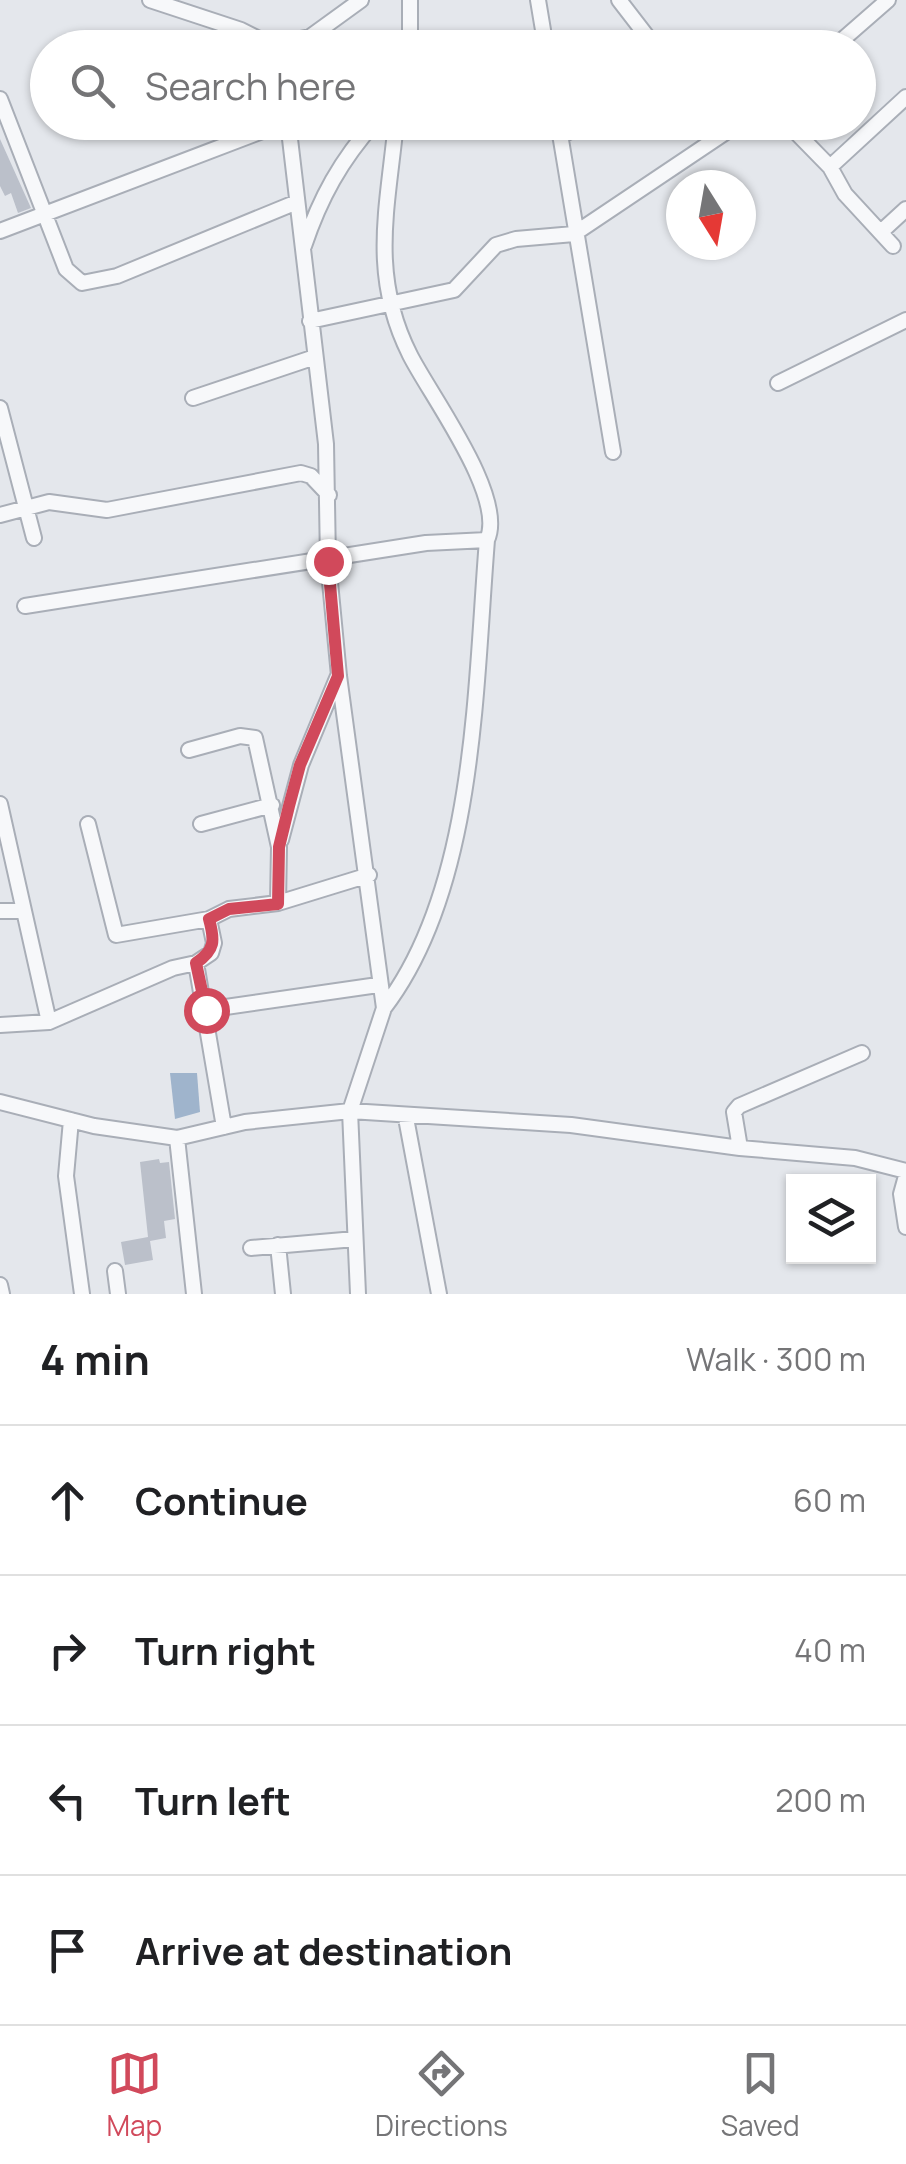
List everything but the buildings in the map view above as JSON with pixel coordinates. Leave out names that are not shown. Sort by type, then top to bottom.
[{"type":"street","points":[[150,0],[241,30]]},
{"type":"street","points":[[323,30],[361,0]]},
{"type":"street","points":[[410,0],[410,30]]},
{"type":"street","points":[[538,0],[543,30]]},
{"type":"street","points":[[619,0],[642,30]]},
{"type":"street","points":[[854,30],[888,0]]},
{"type":"street","points":[[876,125],[906,97]]},
{"type":"street","points":[[0,99],[66,270],[82,283],[116,276],[297,202]]},
{"type":"street","points":[[0,229],[240,140]]},
{"type":"street","points":[[289,140],[329,496],[328,561],[338,676],[369,876],[378,985],[384,1008]]},
{"type":"street","points":[[302,252],[323,194],[360,140]]},
{"type":"street","points":[[358,1294],[350,1111],[384,1008],[403,984],[430,928],[452,861],[478,668],[487,540],[492,529],[479,480],[459,434],[409,354],[390,306],[382,258],[394,140]]},
{"type":"street","points":[[560,140],[612,452]]},
{"type":"street","points":[[310,321],[454,290],[488,252],[505,241],[574,234],[703,140]]},
{"type":"street","points":[[804,140],[830,167],[845,194],[893,246]]},
{"type":"street","points":[[830,167],[859,140]]},
{"type":"street","points":[[882,231],[906,209]]},
{"type":"street","points":[[778,383],[906,320]]},
{"type":"street","points":[[193,398],[315,356]]},
{"type":"street","points":[[0,408],[34,538]]},
{"type":"street","points":[[0,515],[65,502],[107,510],[301,473],[311,476],[329,496]]},
{"type":"street","points":[[26,606],[328,561],[426,542],[487,540]]},
{"type":"street","points":[[279,847],[300,765],[338,676]]},
{"type":"street","points":[[189,750],[240,736],[256,738],[279,847],[278,904]]},
{"type":"street","points":[[0,804],[4,844],[49,1022]]},
{"type":"street","points":[[201,824],[272,805]]},
{"type":"street","points":[[88,824],[116,935],[209,919],[229,909],[278,904],[369,876]]},
{"type":"street","points":[[0,911],[24,911]]},
{"type":"street","points":[[0,1025],[49,1022],[173,968],[196,963],[211,953],[214,943],[209,919]]},
{"type":"street","points":[[196,963],[224,1127]]},
{"type":"street","points":[[206,1010],[378,985]]},
{"type":"street","points":[[740,1148],[734,1112],[739,1106],[862,1053]]},
{"type":"street","points":[[0,1102],[70,1120],[177,1138],[224,1127],[350,1111],[406,1118],[571,1125],[740,1148],[855,1158],[906,1174],[901,1194],[906,1226]]},
{"type":"street","points":[[406,1118],[439,1294]]},
{"type":"street","points":[[70,1120],[66,1176],[82,1294]]},
{"type":"street","points":[[177,1138],[194,1294]]},
{"type":"street","points":[[251,1248],[355,1239]]},
{"type":"street","points":[[278,1246],[283,1294]]},
{"type":"street","points":[[114,1271],[118,1294]]},
{"type":"street","points":[[0,1285],[2,1294]]},
{"type":"water","points":[[170,1073],[197,1073],[200,1112],[175,1119]]},
{"type":"route","points":[[206,1010],[196,963],[211,953],[214,943],[209,919],[229,909],[278,904],[279,847],[289,806],[300,765],[338,676],[328,561]]}]
